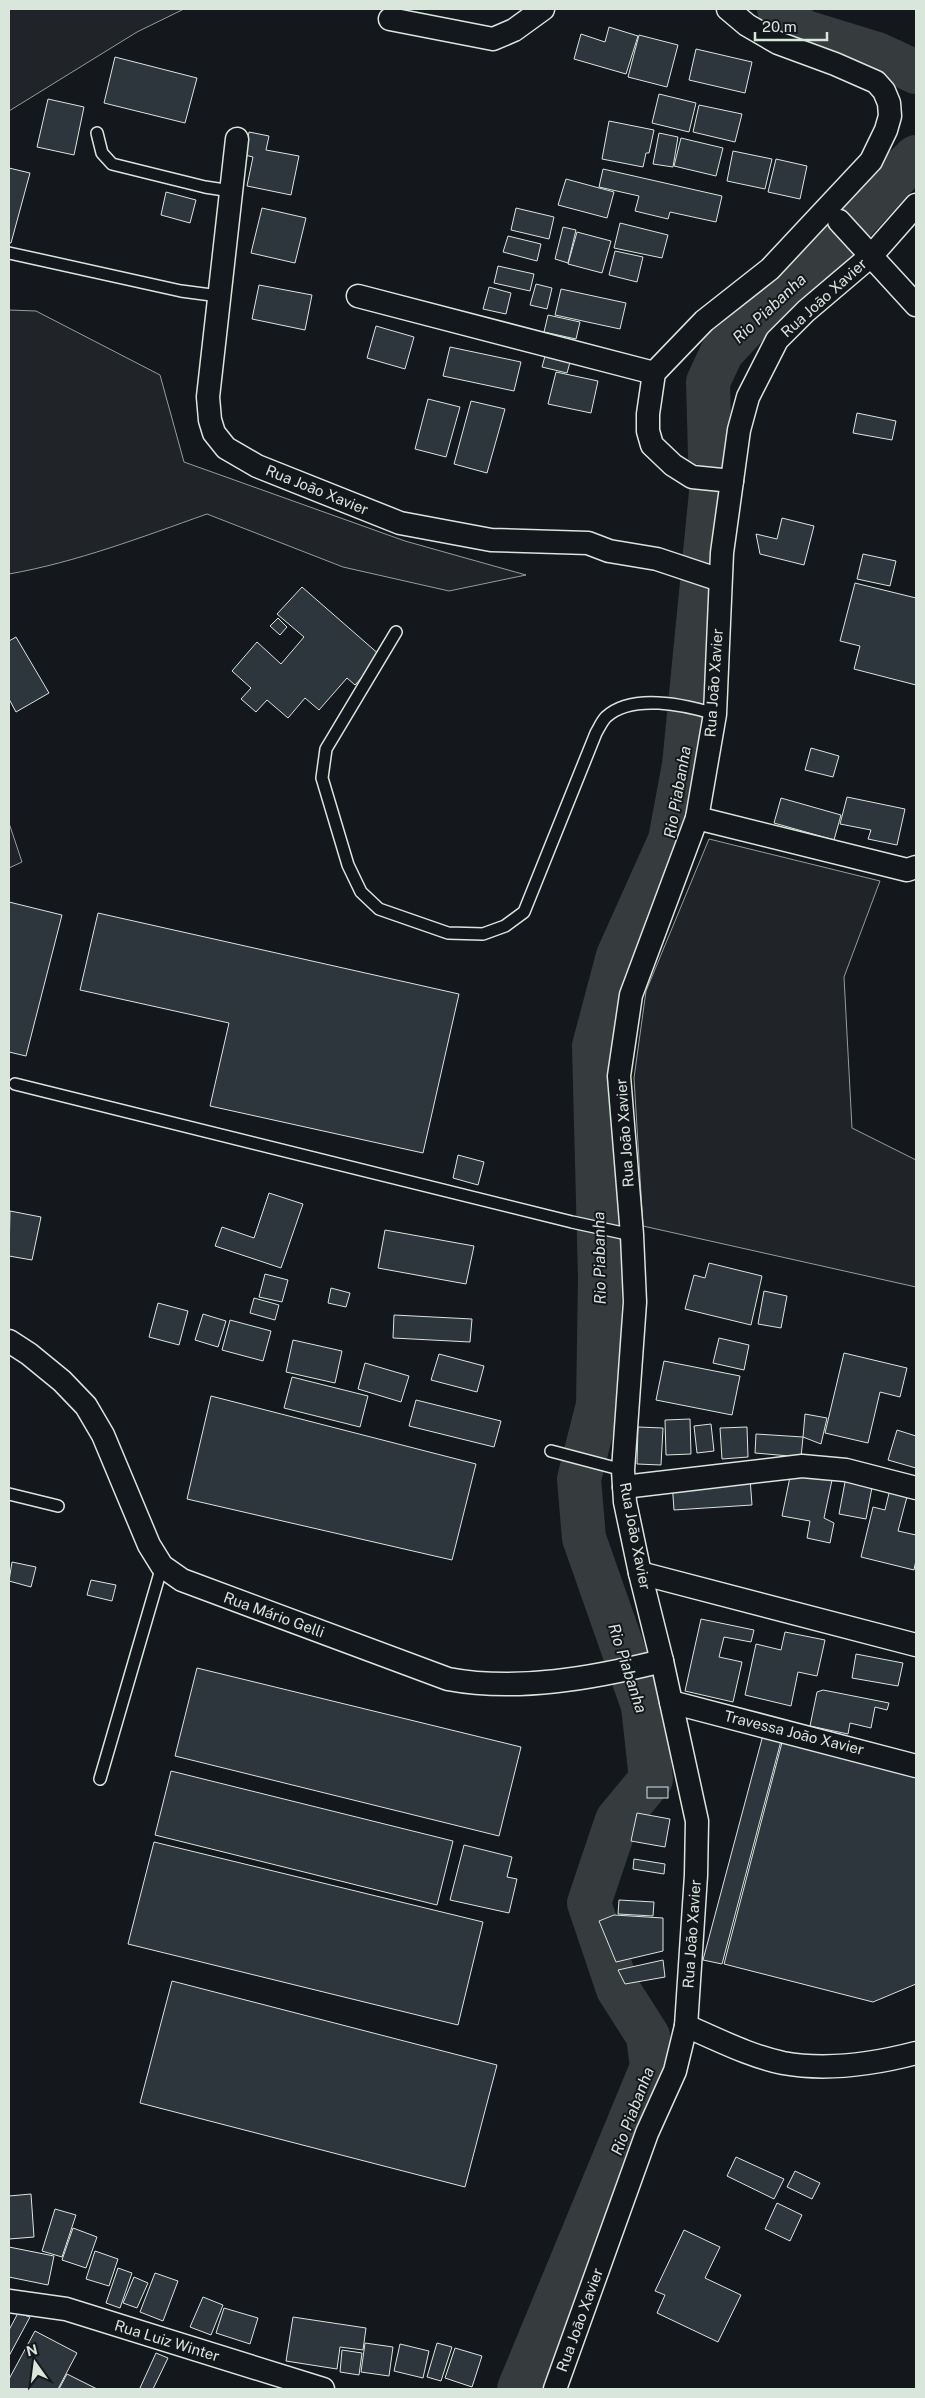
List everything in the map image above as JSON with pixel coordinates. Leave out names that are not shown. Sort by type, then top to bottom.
[{"type":"street","points":[[390,19],[493,39],[514,30],[543,9]]},
{"type":"street","points":[[725,481],[692,477],[673,465],[652,445],[648,431],[648,414],[654,373],[704,321],[770,269],[871,162],[886,130],[890,116],[890,103],[884,91],[876,82],[835,64],[778,43],[748,25],[728,9]]},
{"type":"street","name":"Rua João Xavier","points":[[237,138],[208,397],[210,420],[214,433],[226,448],[257,466],[400,523],[491,540],[588,543],[610,551],[657,559],[719,579]]},
{"type":"street","name":"Rua João Xavier","points":[[555,2389],[647,2133],[675,2071],[686,2026],[696,1875],[696,1821],[671,1702],[652,1664],[640,1573],[623,1478],[635,1302],[620,1076],[631,995],[697,818],[711,713],[725,481],[748,397],[777,340],[867,249],[916,205]]},
{"type":"street","points":[[838,221],[867,249],[916,305]]},
{"type":"street","points":[[358,296],[654,373]]},
{"type":"street","points":[[697,818],[907,870],[916,867]]},
{"type":"street","points":[[9,1341],[62,1381],[86,1406],[103,1435],[139,1522],[162,1566]]},
{"type":"street","points":[[623,1478],[802,1466],[846,1470],[916,1488]]},
{"type":"street","name":"Rua Mário Gelli","points":[[162,1566],[196,1586],[448,1679],[476,1684],[550,1682],[652,1664]]},
{"type":"street","points":[[640,1573],[916,1644]]},
{"type":"street","name":"Travessa João Xavier","points":[[671,1702],[916,1766]]},
{"type":"street","points":[[686,2026],[747,2052],[782,2062],[817,2067],[857,2064],[916,2053]]},
{"type":"street","name":"Rua Luiz Winter","points":[[9,2301],[66,2309],[323,2389]]},
{"type":"lane","points":[[97,133],[102,153],[112,164],[204,187],[231,191]]},
{"type":"lane","points":[[9,253],[181,291],[219,296]]},
{"type":"lane","points":[[396,632],[326,749],[322,778],[348,865],[361,892],[379,909],[448,933],[483,934],[505,926],[524,912],[596,733],[606,717],[626,706],[650,703],[684,707],[711,713]]},
{"type":"lane","points":[[16,1084],[572,1222],[632,1235]]},
{"type":"lane","points":[[551,1451],[623,1478]]},
{"type":"lane","points":[[9,1494],[58,1506]]},
{"type":"lane","points":[[100,1779],[162,1566]]},
{"type":"shaded area","points":[[9,9],[184,9],[137,32],[9,111]]},
{"type":"shaded area","points":[[9,310],[36,311],[160,375],[184,462],[405,541],[526,575],[449,591],[343,567],[207,514],[84,556],[9,574]]},
{"type":"shaded area","points":[[9,823],[22,862],[9,868]]},
{"type":"shaded area","points":[[709,839],[880,881],[844,977],[852,1128],[916,1160],[916,1287],[643,1226],[634,1078],[646,991]]},
{"type":"building","points":[[609,27],[638,36],[626,74],[574,59],[581,34],[605,42]]},
{"type":"building","points":[[639,35],[678,45],[667,87],[628,77]]},
{"type":"building","points":[[696,49],[752,62],[745,93],[689,80]]},
{"type":"building","points":[[115,57],[197,78],[185,123],[104,103]]},
{"type":"building","points":[[659,94],[696,103],[689,132],[652,123]]},
{"type":"building","points":[[48,99],[84,107],[74,155],[37,147]]},
{"type":"building","points":[[699,105],[742,114],[735,142],[693,132]]},
{"type":"building","points":[[609,121],[654,130],[649,153],[646,153],[643,167],[602,159]]},
{"type":"building","points":[[249,132],[269,136],[266,150],[299,156],[291,195],[247,186],[253,157],[245,155]]},
{"type":"building","points":[[659,133],[678,137],[673,167],[653,164]]},
{"type":"building","points":[[681,138],[723,148],[716,176],[674,166]]},
{"type":"building","points":[[733,151],[772,159],[765,189],[727,181]]},
{"type":"building","points":[[776,159],[807,166],[800,199],[768,192]]},
{"type":"building","points":[[9,168],[30,173],[11,243],[9,243]]},
{"type":"building","points":[[603,169],[722,196],[716,222],[670,212],[668,219],[635,211],[639,196],[599,187]]},
{"type":"building","points":[[566,179],[614,192],[607,218],[558,205]]},
{"type":"building","points":[[166,192],[196,200],[190,223],[161,215]]},
{"type":"building","points":[[262,208],[306,218],[295,263],[251,253]]},
{"type":"building","points":[[516,208],[554,217],[549,239],[511,230]]},
{"type":"building","points":[[620,223],[668,235],[662,258],[614,248]]},
{"type":"building","points":[[563,227],[576,230],[568,263],[555,259]]},
{"type":"building","points":[[577,232],[611,241],[602,273],[568,264]]},
{"type":"building","points":[[508,236],[541,244],[537,261],[503,252]]},
{"type":"building","points":[[615,251],[643,257],[637,282],[609,275]]},
{"type":"building","points":[[498,266],[534,274],[530,291],[494,283]]},
{"type":"building","points":[[536,284],[552,288],[547,309],[530,305]]},
{"type":"building","points":[[259,285],[312,295],[305,330],[252,319]]},
{"type":"building","points":[[489,287],[511,293],[506,314],[483,309]]},
{"type":"building","points":[[561,289],[626,303],[620,329],[555,315]]},
{"type":"building","points":[[548,315],[580,322],[576,339],[544,332]]},
{"type":"building","points":[[376,326],[414,337],[405,369],[367,358]]},
{"type":"building","points":[[450,347],[521,362],[514,391],[443,376]]},
{"type":"building","points":[[547,349],[572,355],[567,373],[542,367]]},
{"type":"building","points":[[556,372],[598,381],[591,413],[548,404]]},
{"type":"building","points":[[428,399],[460,407],[446,457],[415,449]]},
{"type":"building","points":[[471,401],[505,409],[487,473],[454,464]]},
{"type":"building","points":[[857,413],[896,421],[892,440],[853,433]]},
{"type":"building","points":[[782,518],[814,526],[804,565],[760,554],[756,534],[777,539]]},
{"type":"building","points":[[863,554],[896,561],[890,586],[857,579]]},
{"type":"building","points":[[855,583],[916,598],[916,685],[854,669],[860,646],[840,641]]},
{"type":"building","points":[[302,587],[381,656],[355,685],[347,678],[319,710],[305,698],[288,718],[267,700],[256,712],[241,699],[251,688],[232,671],[257,642],[281,664],[304,637],[277,614]]},
{"type":"building","points":[[278,618],[287,627],[280,635],[270,626]]},
{"type":"building","points":[[16,637],[49,693],[16,712],[9,699],[9,641]]},
{"type":"building","points":[[811,748],[839,756],[833,777],[805,770]]},
{"type":"building","points":[[847,797],[905,809],[897,845],[868,839],[871,830],[840,824]]},
{"type":"building","points":[[781,798],[841,815],[834,840],[774,823]]},
{"type":"building","points":[[9,902],[62,915],[26,1056],[9,1052]]},
{"type":"building","points":[[98,913],[459,994],[423,1153],[210,1106],[229,1023],[80,990]]},
{"type":"building","points":[[458,1155],[484,1162],[478,1185],[453,1178]]},
{"type":"building","points":[[269,1193],[303,1204],[281,1268],[215,1246],[222,1227],[254,1238]]},
{"type":"building","points":[[10,1211],[41,1217],[32,1260],[9,1256]]},
{"type":"building","points":[[385,1230],[474,1246],[466,1284],[378,1268]]},
{"type":"building","points":[[709,1263],[762,1276],[751,1325],[685,1309],[694,1275],[705,1278]]},
{"type":"building","points":[[265,1274],[288,1280],[282,1302],[259,1297]]},
{"type":"building","points":[[331,1288],[350,1293],[346,1307],[328,1303]]},
{"type":"building","points":[[764,1291],[787,1296],[781,1328],[758,1324]]},
{"type":"building","points":[[254,1298],[279,1305],[275,1320],[250,1313]]},
{"type":"building","points":[[158,1303],[188,1311],[179,1345],[149,1337]]},
{"type":"building","points":[[203,1314],[226,1321],[218,1347],[195,1340]]},
{"type":"building","points":[[394,1315],[472,1319],[470,1342],[393,1338]]},
{"type":"building","points":[[230,1320],[271,1331],[263,1361],[222,1350]]},
{"type":"building","points":[[719,1338],[749,1345],[744,1370],[713,1363]]},
{"type":"building","points":[[293,1340],[342,1351],[335,1383],[286,1372]]},
{"type":"building","points":[[844,1353],[907,1368],[900,1397],[880,1392],[868,1443],[825,1433]]},
{"type":"building","points":[[439,1354],[484,1366],[477,1392],[431,1380]]},
{"type":"building","points":[[664,1361],[740,1376],[732,1415],[656,1400]]},
{"type":"building","points":[[365,1363],[409,1376],[401,1402],[358,1389]]},
{"type":"building","points":[[292,1377],[368,1396],[360,1427],[284,1408]]},
{"type":"building","points":[[211,1396],[476,1464],[452,1560],[187,1499]]},
{"type":"building","points":[[416,1400],[501,1421],[494,1447],[409,1426]]},
{"type":"building","points":[[805,1414],[827,1418],[821,1444],[803,1437]]},
{"type":"building","points":[[690,1419],[691,1454],[666,1455],[665,1420]]},
{"type":"building","points":[[711,1424],[714,1451],[697,1453],[694,1426]]},
{"type":"building","points":[[638,1427],[663,1428],[661,1465],[637,1464]]},
{"type":"building","points":[[747,1427],[748,1457],[722,1459],[720,1428]]},
{"type":"building","points":[[897,1430],[916,1436],[916,1468],[888,1460]]},
{"type":"building","points":[[756,1434],[803,1437],[801,1457],[755,1453]]},
{"type":"building","points":[[791,1472],[832,1480],[824,1518],[834,1523],[830,1543],[807,1538],[810,1521],[782,1516]]},
{"type":"building","points":[[846,1477],[873,1482],[866,1519],[839,1514]]},
{"type":"building","points":[[750,1478],[752,1505],[674,1510],[672,1482]]},
{"type":"building","points":[[890,1489],[908,1493],[898,1531],[916,1535],[914,1570],[861,1557],[873,1507],[885,1510]]},
{"type":"building","points":[[12,1562],[36,1567],[31,1587],[9,1581]]},
{"type":"building","points":[[91,1580],[116,1585],[112,1601],[87,1595]]},
{"type":"building","points":[[701,1619],[754,1630],[751,1642],[724,1637],[719,1657],[742,1662],[733,1702],[685,1691]]},
{"type":"building","points":[[785,1632],[825,1640],[817,1676],[798,1672],[791,1706],[745,1695],[756,1644],[781,1650]]},
{"type":"building","points":[[856,1654],[903,1663],[898,1686],[852,1678]]},
{"type":"building","points":[[197,1668],[521,1747],[499,1836],[175,1756]]},
{"type":"building","points":[[823,1690],[889,1703],[887,1710],[875,1707],[871,1728],[850,1723],[848,1734],[810,1726],[817,1692]]},
{"type":"building","points":[[763,1735],[781,1741],[722,1964],[703,1960]]},
{"type":"building","points":[[784,1735],[916,1769],[916,1984],[873,2002],[724,1964]]},
{"type":"building","points":[[171,1771],[453,1841],[437,1905],[155,1835]]},
{"type":"building","points":[[647,1787],[668,1787],[668,1798],[647,1798]]},
{"type":"building","points":[[637,1813],[670,1819],[665,1847],[631,1841]]},
{"type":"building","points":[[154,1842],[483,1922],[458,2025],[128,1944]]},
{"type":"building","points":[[464,1845],[512,1857],[507,1877],[517,1879],[509,1913],[450,1900]]},
{"type":"building","points":[[634,1859],[665,1864],[664,1874],[633,1869]]},
{"type":"building","points":[[619,1900],[654,1902],[653,1916],[618,1914]]},
{"type":"building","points":[[614,1915],[663,1918],[663,1951],[616,1962],[599,1921]]},
{"type":"building","points":[[663,1960],[665,1977],[625,1984],[618,1970]]},
{"type":"building","points":[[172,1981],[497,2065],[465,2187],[140,2103]]},
{"type":"building","points":[[736,2157],[784,2179],[774,2199],[727,2176]]},
{"type":"building","points":[[795,2171],[820,2183],[812,2199],[787,2187]]},
{"type":"building","points":[[31,2194],[34,2237],[9,2239],[9,2196]]},
{"type":"building","points":[[777,2203],[802,2215],[790,2241],[765,2229]]},
{"type":"building","points":[[55,2209],[76,2215],[62,2257],[42,2251]]},
{"type":"building","points":[[73,2228],[97,2237],[86,2268],[62,2260]]},
{"type":"building","points":[[684,2230],[720,2247],[705,2278],[741,2295],[718,2342],[657,2313],[665,2295],[655,2291]]},
{"type":"building","points":[[9,2247],[54,2256],[48,2285],[9,2277]]},
{"type":"building","points":[[95,2251],[118,2259],[109,2286],[86,2279]]},
{"type":"building","points":[[118,2268],[132,2273],[120,2308],[106,2303]]},
{"type":"building","points":[[155,2273],[178,2281],[163,2321],[140,2312]]},
{"type":"building","points":[[134,2277],[148,2283],[137,2308],[123,2303]]},
{"type":"building","points":[[203,2297],[223,2305],[211,2335],[190,2327]]},
{"type":"building","points":[[224,2308],[258,2318],[250,2344],[216,2333]]},
{"type":"building","points":[[18,2313],[30,2317],[9,2356],[9,2330]]},
{"type":"building","points":[[293,2317],[366,2328],[363,2350],[340,2347],[337,2369],[286,2361]]},
{"type":"building","points":[[35,2331],[77,2353],[58,2389],[9,2389],[9,2379]]},
{"type":"building","points":[[365,2343],[393,2347],[389,2376],[361,2372]]},
{"type":"building","points":[[437,2343],[452,2347],[441,2381],[427,2377]]},
{"type":"building","points":[[400,2344],[429,2351],[423,2378],[394,2371]]},
{"type":"building","points":[[455,2348],[482,2356],[472,2387],[445,2378]]},
{"type":"building","points":[[342,2350],[362,2353],[359,2375],[340,2372]]},
{"type":"building","points":[[156,2353],[168,2358],[153,2389],[140,2388]]},
{"type":"building","points":[[67,2374],[97,2389],[59,2389]]},
{"type":"waterway","name":"Rio Piabanha","points":[[779,9],[802,31],[877,54],[916,72]]},
{"type":"waterway","name":"Rio Piabanha","points":[[519,2389],[652,2067],[648,2036],[618,1989],[589,1903],[617,1820],[651,1779],[643,1706],[584,1538],[579,1479],[598,1405],[600,1278],[594,1046],[618,956],[670,840],[684,765],[711,492],[708,382],[722,352],[760,311],[807,273],[894,178],[916,157]]}]
